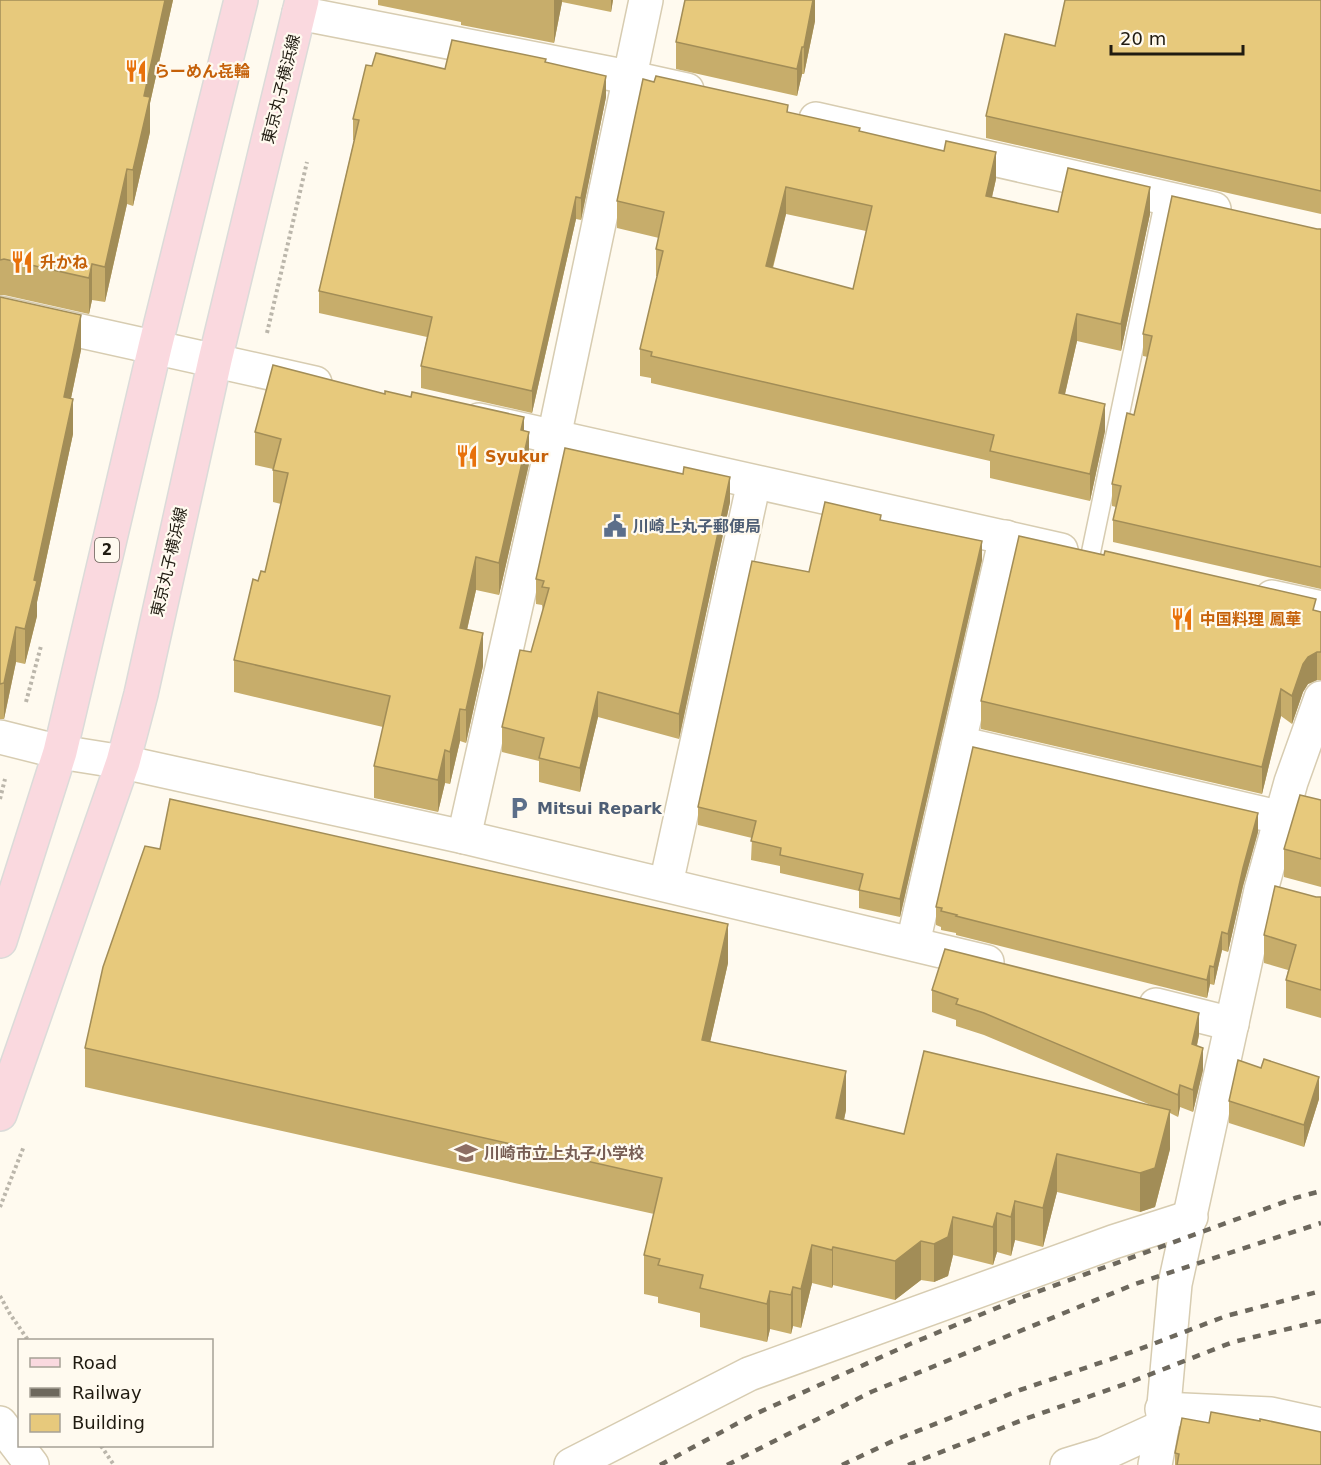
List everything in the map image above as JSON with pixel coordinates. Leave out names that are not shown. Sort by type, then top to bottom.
[{"type":"main road","name":"2","points":[[0,941],[60,752],[155,347],[241,0]]},
{"type":"main road","name":"東京丸子横浜線","points":[[0,1114],[123,762],[141,694],[215,360],[301,7]]},
{"type":"street","points":[[464,837],[554,437],[646,0]]},
{"type":"street","points":[[301,7],[710,95]]},
{"type":"street","points":[[792,114],[1243,215]]},
{"type":"street","points":[[0,313],[346,390]]},
{"type":"street","points":[[449,413],[1102,560]]},
{"type":"street","points":[[666,884],[754,482]]},
{"type":"street","points":[[913,943],[1006,537]]},
{"type":"street","points":[[1240,590],[1321,608]]},
{"type":"street","points":[[1155,1465],[1162,1418],[1174,1284],[1232,1024],[1276,894],[1282,818],[1291,782],[1321,698]]},
{"type":"street","points":[[0,737],[60,752],[123,762],[464,837],[1015,969]]},
{"type":"street","points":[[960,743],[1282,818]]},
{"type":"street","points":[[1129,998],[1232,1024]]},
{"type":"street","points":[[571,1465],[749,1374],[1090,1250],[1191,1216]]},
{"type":"street","points":[[1067,1465],[1099,1460],[1162,1418],[1271,1414],[1321,1425]]},
{"type":"street","points":[[0,1423],[18,1447]]},
{"type":"street","points":[[18,1447],[32,1465]]},
{"type":"lane","points":[[1102,560],[1165,198]]},
{"type":"path","points":[[0,1296],[27,1339]]},
{"type":"path","points":[[101,1447],[114,1465]]},
{"type":"building","points":[[0,0],[165,0],[144,96],[150,97],[133,170],[127,169],[105,267],[92,264],[89,278],[0,260]]},
{"type":"building","points":[[685,0],[813,0],[804,47],[802,47],[797,69],[676,42]]},
{"type":"building","points":[[1065,0],[1321,0],[1321,191],[986,116],[1005,34],[1055,46]]},
{"type":"building","points":[[452,40],[546,59],[545,62],[606,76],[581,198],[576,197],[532,391],[421,366],[432,317],[319,291],[359,120],[353,119],[366,65],[372,66],[376,53],[445,69]]},
{"type":"building","points":[[656,76],[788,105],[787,112],[860,128],[859,131],[944,151],[946,141],[996,152],[986,196],[1058,212],[1068,168],[1150,187],[1121,324],[1077,314],[1059,393],[1105,404],[1090,474],[990,451],[994,435],[651,356],[652,352],[640,349],[663,251],[656,249],[664,212],[617,201],[643,79],[654,82]],"holes":[[[786,187],[872,206],[853,289],[766,266]]]},
{"type":"building","points":[[1172,196],[1321,229],[1321,567],[1113,520],[1121,486],[1112,484],[1127,413],[1134,415],[1152,336],[1143,334]]},
{"type":"building","points":[[0,297],[81,315],[64,397],[73,399],[34,580],[37,581],[25,629],[16,627],[4,683],[0,684]]},
{"type":"building","points":[[273,365],[385,394],[385,391],[411,397],[412,392],[524,417],[521,430],[529,432],[499,563],[476,557],[460,628],[483,633],[466,710],[460,709],[450,752],[445,750],[438,780],[374,766],[390,696],[234,660],[253,579],[258,581],[261,571],[265,572],[288,473],[273,470],[281,439],[255,432]]},
{"type":"building","points":[[565,448],[683,474],[684,467],[730,477],[679,714],[598,692],[580,768],[539,758],[544,738],[502,727],[520,650],[531,652],[549,588],[542,587],[544,581],[536,579]]},
{"type":"building","points":[[825,502],[881,515],[880,520],[982,541],[900,899],[859,890],[863,874],[780,855],[781,848],[751,841],[756,821],[698,807],[752,561],[809,572]]},
{"type":"building","points":[[1019,536],[1104,555],[1105,551],[1316,599],[1313,610],[1321,612],[1321,652],[1308,657],[1303,664],[1292,696],[1281,689],[1262,767],[981,701]]},
{"type":"building","points":[[973,747],[1258,813],[1228,934],[1222,932],[1214,967],[1210,966],[1207,980],[956,916],[936,907]]},
{"type":"building","points":[[1300,795],[1321,800],[1321,859],[1284,849]]},
{"type":"building","points":[[170,799],[728,924],[702,1040],[846,1071],[836,1118],[904,1134],[924,1051],[1170,1110],[1155,1168],[1140,1173],[1057,1154],[1043,1208],[1015,1201],[1011,1217],[997,1213],[993,1227],[953,1217],[948,1237],[934,1244],[921,1241],[895,1261],[833,1247],[832,1250],[812,1245],[801,1289],[793,1287],[791,1295],[770,1291],[767,1304],[700,1288],[703,1275],[658,1265],[660,1259],[644,1255],[662,1178],[85,1048],[103,967],[145,846],[160,849]]},
{"type":"building","points":[[1275,886],[1321,897],[1321,990],[1286,980],[1296,945],[1264,935]]},
{"type":"building","points":[[945,949],[1199,1013],[1192,1044],[1203,1048],[1193,1090],[1180,1085],[1178,1095],[984,1013],[956,1004],[958,999],[932,990]]},
{"type":"building","points":[[1264,1059],[1319,1077],[1304,1125],[1229,1101],[1238,1060],[1261,1068]]},
{"type":"building","points":[[1211,1412],[1260,1421],[1260,1419],[1321,1432],[1321,1465],[1177,1465],[1179,1454],[1175,1453],[1182,1418],[1209,1423]]},
{"type":"railway","points":[[660,1465],[753,1415],[910,1344],[1023,1297],[1295,1198],[1321,1191]]},
{"type":"railway","points":[[727,1465],[871,1392],[1135,1284],[1321,1223]]},
{"type":"railway","points":[[842,1465],[895,1440],[1020,1390],[1132,1352],[1226,1316],[1321,1291]]},
{"type":"railway","points":[[908,1465],[1233,1342],[1321,1321]]},
{"type":"place","name":"らーめん㐂輪","points":[[136,71]]},
{"type":"place","name":"升かね","points":[[22,262]]},
{"type":"place","name":"Syukur","points":[[467,456]]},
{"type":"place","name":"川崎上丸子郵便局","points":[[615,526]]},
{"type":"place","name":"中国料理 鳳華","points":[[1182,619]]},
{"type":"place","name":"Mitsui Repark","points":[[519,808]]},
{"type":"place","name":"川崎市立上丸子小学校","points":[[466,1153]]}]
